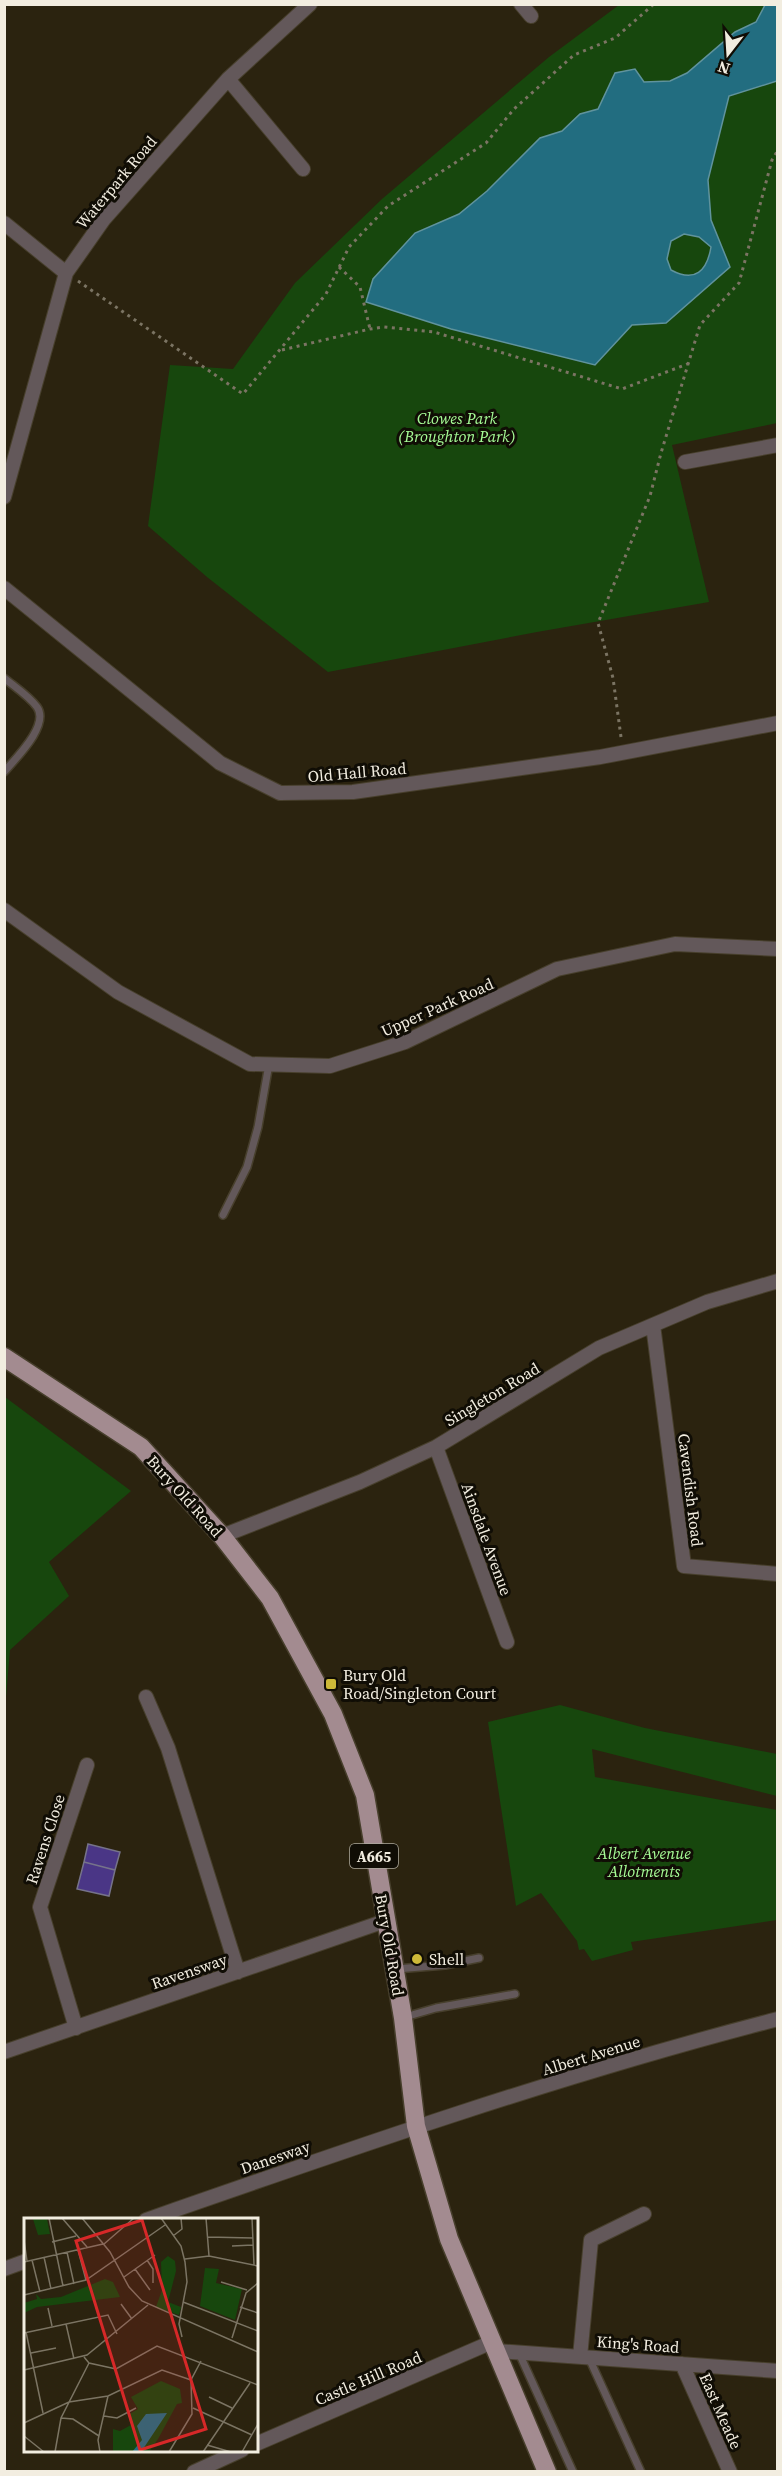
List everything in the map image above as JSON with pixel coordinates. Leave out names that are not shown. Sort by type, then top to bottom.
[{"type":"main road","name":"Bury Old Road","points":[[4,1357],[141,1447],[222,1536],[270,1598],[333,1714],[365,1795],[384,1921],[403,2018],[416,2126],[449,2239],[547,2472]]},
{"type":"street","name":"Waterpark Road","points":[[4,496],[66,273],[104,219],[228,79],[310,4]]},
{"type":"street","points":[[520,4],[531,16]]},
{"type":"street","points":[[228,79],[303,169]]},
{"type":"street","points":[[4,223],[66,273]]},
{"type":"street","points":[[685,462],[777,445]]},
{"type":"street","name":"Old Hall Road","points":[[4,588],[220,763],[280,794],[353,792],[624,753],[777,723]]},
{"type":"street","name":"Upper Park Road","points":[[4,910],[118,992],[250,1064],[330,1066],[405,1042],[557,969],[675,944],[777,949]]},
{"type":"street","name":"Singleton Road","points":[[222,1536],[360,1482],[436,1447],[599,1348],[707,1302],[777,1281]]},
{"type":"street","name":"Cavendish Road","points":[[653,1325],[684,1566],[777,1574]]},
{"type":"street","name":"Ainsdale Avenue","points":[[436,1447],[507,1642]]},
{"type":"street","points":[[146,1697],[168,1748],[238,1972]]},
{"type":"street","name":"Ravens Close","points":[[76,2028],[40,1907],[87,1765]]},
{"type":"street","name":"Ravensway","points":[[4,2052],[384,1921]]},
{"type":"street","name":"Albert Avenue","points":[[416,2126],[708,2037],[777,2019]]},
{"type":"street","name":"Danesway","points":[[152,2218],[416,2126]]},
{"type":"street","points":[[584,2357],[591,2240],[644,2214]]},
{"type":"street","points":[[4,2269],[24,2262]]},
{"type":"street","name":"King's Road","points":[[494,2347],[519,2353],[777,2371]]},
{"type":"street","name":"Castle Hill Road","points":[[258,2443],[494,2347]]},
{"type":"street","name":"East Meade","points":[[682,2364],[730,2472]]},
{"type":"street","points":[[194,2472],[241,2452]]},
{"type":"lane","points":[[4,678],[36,706],[41,719],[36,732],[4,772]]},
{"type":"lane","points":[[223,1215],[247,1167],[258,1127],[269,1064]]},
{"type":"lane","points":[[394,1969],[445,1965],[479,1958]]},
{"type":"lane","points":[[403,2018],[436,2008],[515,1994]]},
{"type":"lane","points":[[519,2353],[573,2472]]},
{"type":"lane","points":[[584,2357],[641,2472]]},
{"type":"path","points":[[66,273],[243,394],[326,294],[349,247],[388,206],[486,143],[514,109],[574,55],[615,38],[654,4]]},
{"type":"path","points":[[624,753],[613,678],[598,623],[650,496],[700,326],[739,283],[772,160],[777,150]]},
{"type":"path","points":[[339,267],[360,287],[369,329]]},
{"type":"path","points":[[280,350],[384,327],[434,332],[622,389],[690,363]]},
{"type":"green space","name":"Clowes Park (Broughton Park)","points":[[619,5],[777,5],[777,423],[672,445],[709,602],[328,672],[207,577],[148,526],[170,365],[233,369],[295,283],[382,199],[549,57]]},
{"type":"green space","points":[[5,1397],[131,1491],[49,1562],[69,1596],[10,1650],[5,1709]]},
{"type":"green space","name":"Albert Avenue Allotments","points":[[560,1705],[645,1728],[777,1754],[777,1796],[592,1749],[595,1777],[777,1810],[777,1920],[631,1942],[633,1950],[592,1961],[584,1949],[579,1950],[577,1941],[541,1893],[516,1906],[488,1722]]},
{"type":"water","points":[[765,5],[777,5],[777,81],[729,96],[708,180],[711,220],[730,267],[666,323],[632,325],[595,365],[451,329],[366,302],[373,279],[415,233],[459,214],[487,191],[540,138],[562,131],[580,114],[598,109],[615,73],[635,69],[644,82],[670,81],[687,73],[735,32],[756,22]],"holes":[[[684,234],[699,237],[711,247],[703,268],[693,275],[679,274],[671,270],[667,259],[671,241]]]},
{"type":"building","points":[[88,1844],[120,1852],[115,1870],[84,1862]]},
{"type":"building","points":[[84,1862],[115,1870],[109,1896],[77,1889]]},
{"type":"place","name":"Bury Old Road/Singleton Court","points":[[331,1684]]},
{"type":"place","name":"Shell","points":[[417,1959]]}]
